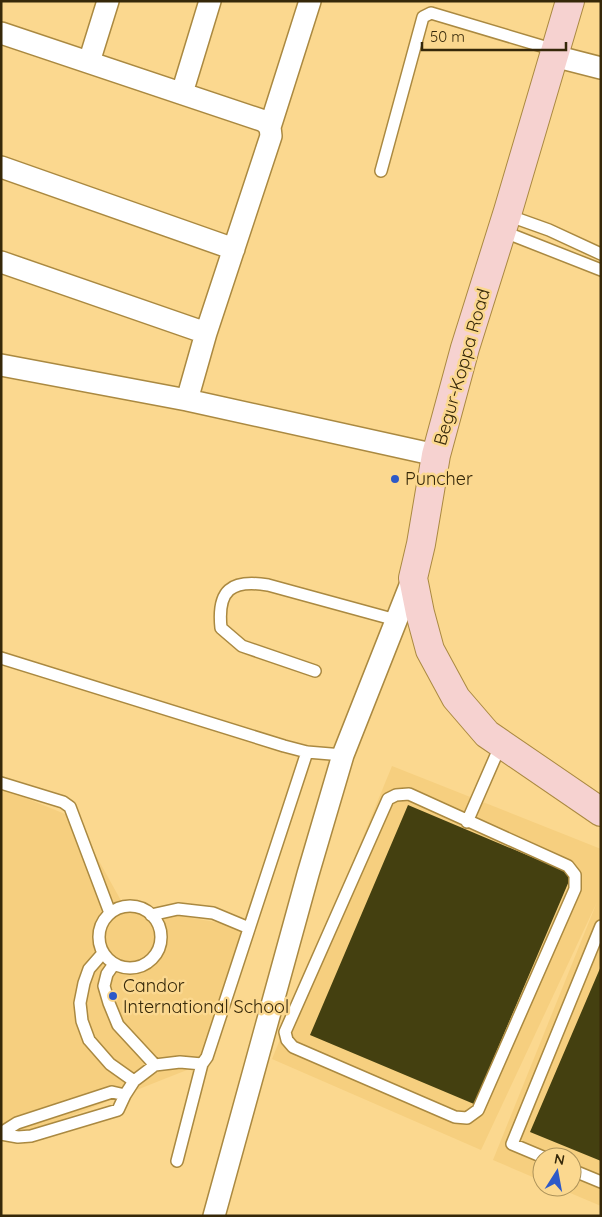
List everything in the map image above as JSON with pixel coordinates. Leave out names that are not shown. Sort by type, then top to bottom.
[{"type":"main road","name":"Begur-Koppa Road","points":[[570,1],[465,348],[436,455],[421,544],[413,578],[430,650],[456,698],[487,734],[601,812]]},
{"type":"street","points":[[89,62],[108,1]]},
{"type":"street","points":[[182,93],[210,1]]},
{"type":"street","points":[[187,400],[206,333],[271,136],[270,127],[310,1]]},
{"type":"street","points":[[1,33],[264,121],[270,127]]},
{"type":"street","points":[[554,53],[601,68]]},
{"type":"street","points":[[1,167],[234,248]]},
{"type":"street","points":[[1,262],[206,333]]},
{"type":"street","points":[[1,365],[187,400],[436,455]]},
{"type":"street","points":[[214,1216],[343,755],[413,578]]},
{"type":"lane","points":[[381,171],[423,17],[431,13],[554,53]]},
{"type":"lane","points":[[504,223],[550,230],[601,254]]},
{"type":"lane","points":[[504,223],[601,270]]},
{"type":"lane","points":[[315,671],[242,646],[221,628],[219,613],[223,598],[233,586],[249,582],[268,585],[396,620]]},
{"type":"lane","points":[[1,658],[307,752],[343,755]]},
{"type":"lane","points":[[467,822],[501,744]]},
{"type":"lane","points":[[177,1160],[202,1064],[207,1057],[307,752]]},
{"type":"lane","points":[[1,783],[63,802],[70,807],[110,913]]},
{"type":"lane","points":[[409,794],[467,822],[568,866],[575,876],[576,889],[478,1110],[467,1118],[455,1117],[293,1047],[287,1040],[285,1032],[388,799],[396,795],[409,794]]},
{"type":"lane","points":[[123,906],[138,907],[151,914],[159,927],[160,942],[154,956],[143,965],[128,968],[114,964],[103,953],[98,939],[101,924],[110,913],[123,906]]},
{"type":"lane","points":[[151,914],[178,909],[213,913],[249,928]]},
{"type":"lane","points":[[532,1153],[512,1144],[601,926]]},
{"type":"lane","points":[[103,953],[89,969],[84,983],[80,1002],[82,1020],[89,1040],[110,1064],[134,1081]]},
{"type":"lane","points":[[114,964],[107,974],[104,986],[109,1003],[118,1025],[154,1065]]},
{"type":"lane","points":[[1,1134],[18,1137],[31,1136],[118,1110],[134,1081],[154,1065],[180,1062],[202,1064]]},
{"type":"lane","points":[[1,1134],[17,1123],[112,1092],[125,1095]]},
{"type":"lane","points":[[582,1174],[601,1182]]},
{"type":"shaded area","points":[[392,766],[601,849],[601,1206],[580,1197],[582,1197],[582,1147],[532,1147],[532,1177],[493,1160],[597,902],[481,1150],[272,1059]]},
{"type":"shaded area","name":"Candor International School","points":[[1,788],[75,818],[124,906],[249,928],[202,1064],[18,1137],[1,1133]]},
{"type":"building","points":[[408,805],[572,874],[474,1104],[310,1035]]},
{"type":"building","points":[[601,966],[601,1161],[582,1153],[582,1147],[567,1147],[530,1132]]},
{"type":"place","name":"Puncher","points":[[395,479]]},
{"type":"place","name":"Candor International School","points":[[113,996]]}]
